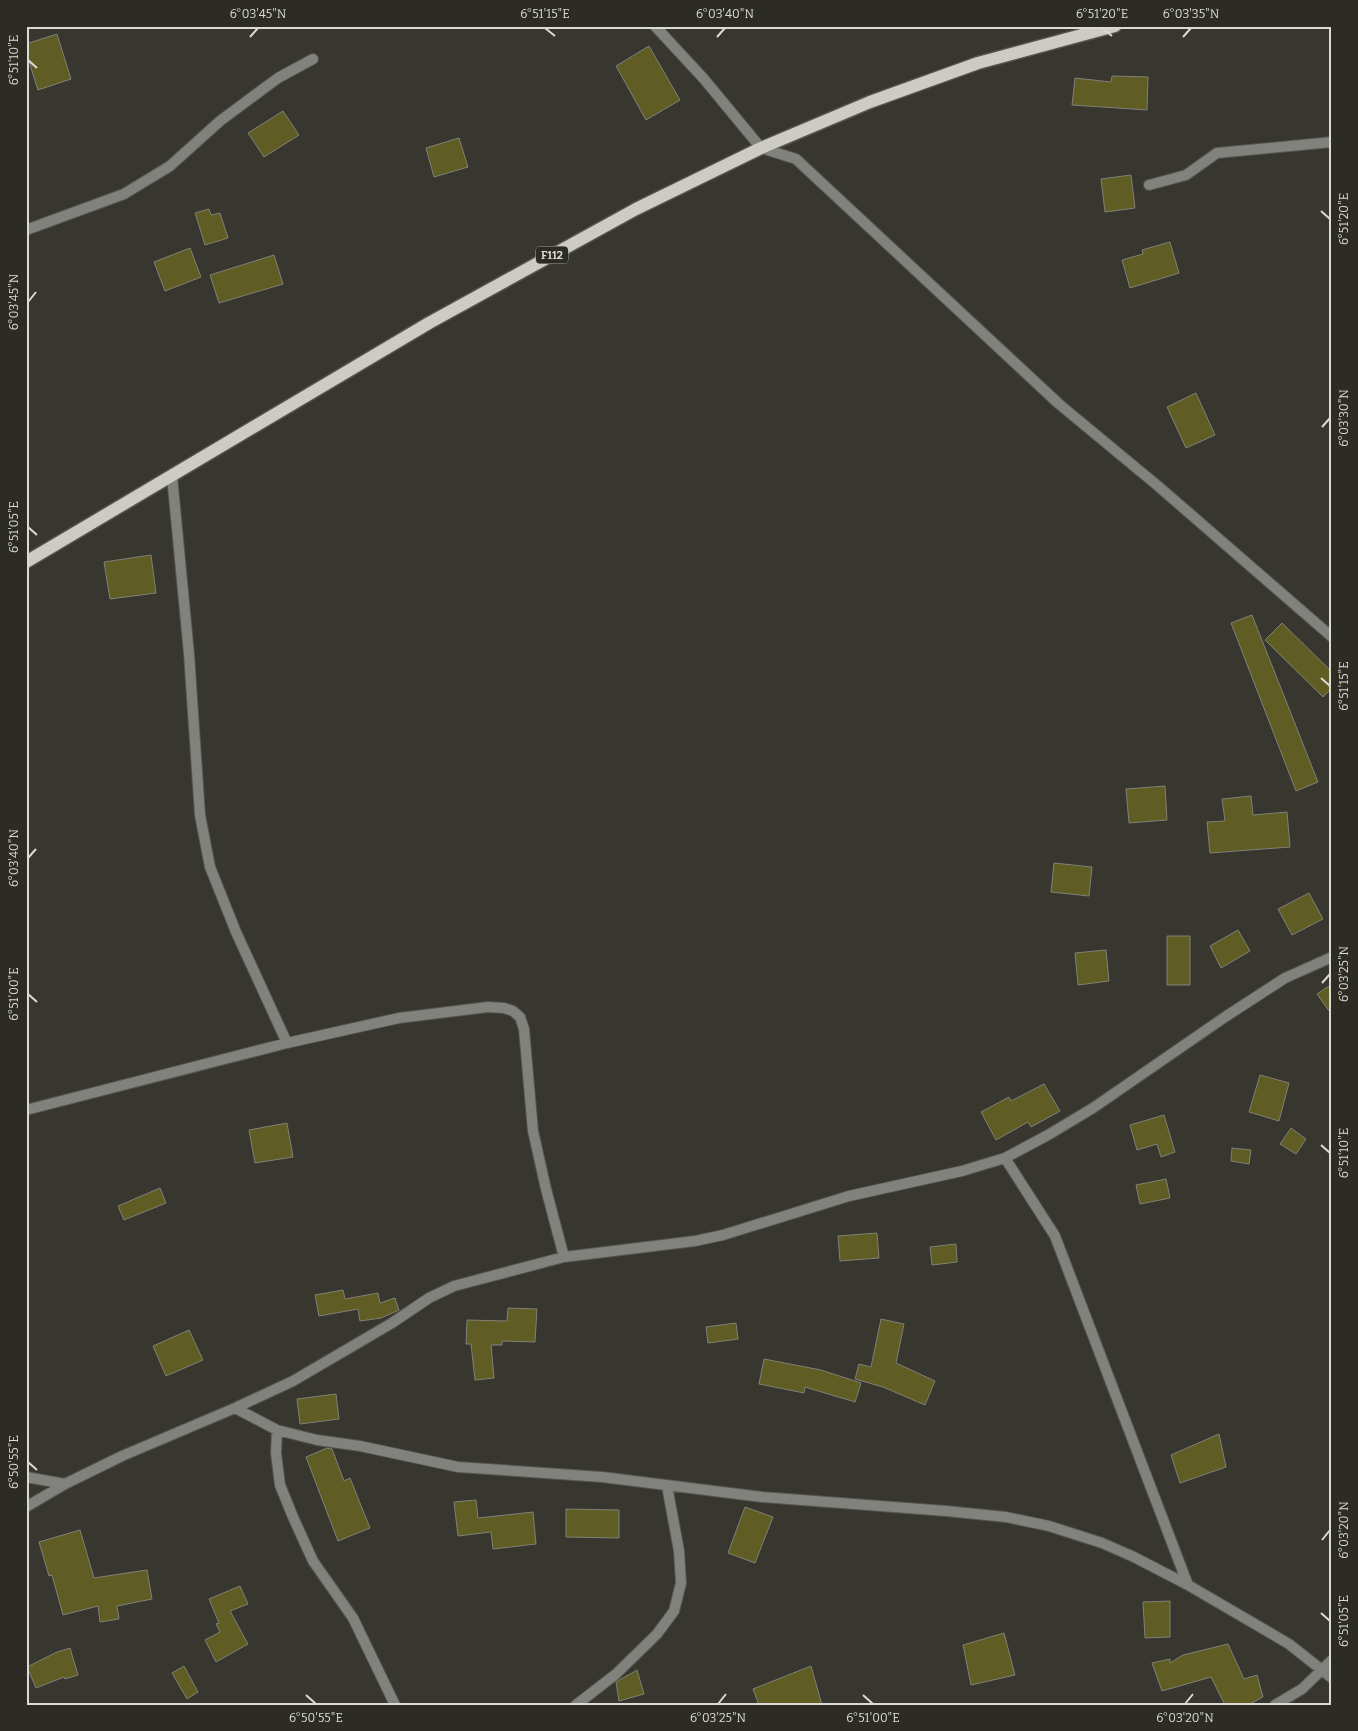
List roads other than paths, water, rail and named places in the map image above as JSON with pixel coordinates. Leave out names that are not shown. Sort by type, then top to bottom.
[{"type":"main road","name":"F112","points":[[26,562],[430,323],[636,209],[760,148],[870,102],[978,63],[1115,26]]},
{"type":"street","points":[[655,26],[704,79],[760,148],[796,159],[1059,404],[1158,486],[1332,637]]},
{"type":"street","points":[[26,230],[124,194],[170,166],[220,121],[278,78],[313,59]]},
{"type":"street","points":[[1149,185],[1186,175],[1217,153],[1332,142]]},
{"type":"street","points":[[172,476],[189,654],[200,815],[210,867],[236,932],[287,1043]]},
{"type":"street","points":[[26,1507],[65,1484],[122,1456],[293,1381],[340,1355],[429,1298],[454,1286],[564,1257],[704,1240],[849,1196],[962,1171],[1005,1158],[1093,1108],[1285,978],[1332,957]]},
{"type":"street","points":[[26,1110],[287,1043],[399,1018],[488,1007],[504,1008],[513,1011],[520,1017],[524,1029],[533,1131],[564,1257]]},
{"type":"street","points":[[1005,1158],[1055,1236],[1188,1585]]},
{"type":"street","points":[[234,1408],[277,1430],[317,1440],[360,1446],[458,1467],[602,1477],[762,1497],[946,1511],[1006,1517],[1049,1526],[1102,1543],[1188,1585],[1289,1644],[1332,1678]]},
{"type":"street","points":[[277,1430],[276,1453],[280,1486],[293,1517],[313,1561],[353,1618],[395,1705]]},
{"type":"street","points":[[26,1477],[65,1484]]},
{"type":"street","points":[[576,1705],[616,1674],[657,1634],[674,1611],[681,1583],[679,1551],[667,1486]]},
{"type":"street","points":[[1278,1704],[1302,1689],[1332,1660]]}]
